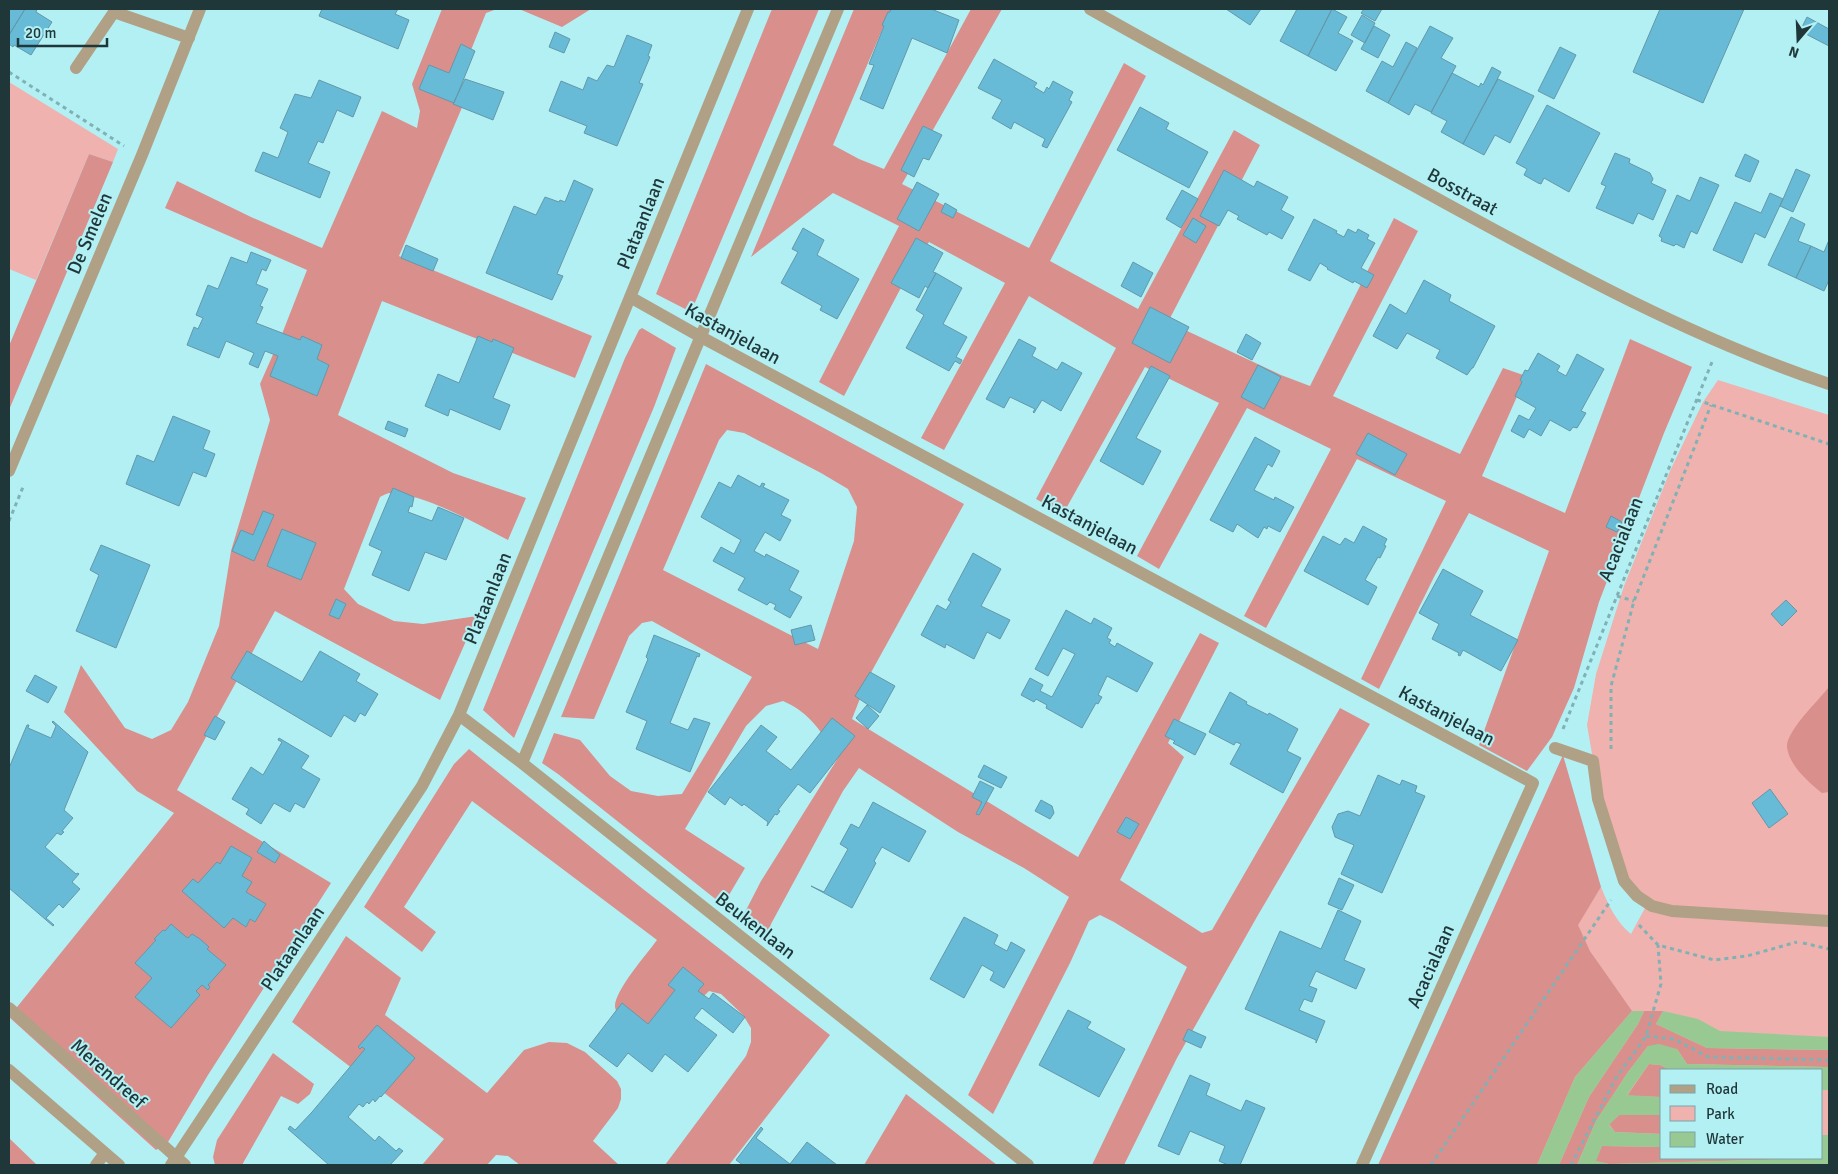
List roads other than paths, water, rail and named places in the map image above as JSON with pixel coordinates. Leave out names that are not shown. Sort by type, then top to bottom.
[{"type":"street","name":"De Smelen","points":[[9,471],[138,164],[200,9]]},
{"type":"street","name":"Plataanlaan","points":[[177,1163],[422,786],[459,716],[748,9]]},
{"type":"street","points":[[522,763],[838,9]]},
{"type":"street","name":"Bosstraat","points":[[1090,9],[1562,267],[1720,343],[1781,368],[1829,384]]},
{"type":"street","points":[[76,68],[114,12],[189,38]]},
{"type":"street","name":"Kastanjelaan","points":[[630,297],[701,337],[1533,782]]},
{"type":"street","name":"Beukenlaan","points":[[459,716],[522,763],[1028,1165]]},
{"type":"street","points":[[1555,748],[1593,761],[1598,799],[1624,881],[1637,896],[1652,906],[1672,911],[1829,921]]},
{"type":"street","name":"Acacialaan","points":[[1362,1165],[1533,782]]},
{"type":"street","name":"Merendreef","points":[[9,1008],[177,1163]]},
{"type":"street","points":[[9,1070],[119,1165]]},
{"type":"street","points":[[96,1165],[106,1153]]},
{"type":"water","points":[[1632,1011],[1644,1011],[1638,1024],[1589,1097],[1559,1165],[1537,1165],[1575,1077]]},
{"type":"water","points":[[1663,1011],[1698,1019],[1720,1031],[1829,1037],[1829,1050],[1707,1048],[1656,1024]]},
{"type":"water","points":[[1659,1044],[1677,1049],[1687,1064],[1829,1067],[1829,1090],[1823,1090],[1823,1069],[1668,1069],[1660,1065],[1649,1064],[1627,1095],[1660,1097],[1660,1115],[1619,1115],[1609,1125],[1615,1132],[1660,1134],[1660,1147],[1602,1146],[1596,1161],[1609,1164],[1823,1159],[1823,1135],[1829,1135],[1829,1165],[1577,1165],[1596,1121],[1628,1072],[1648,1046]]}]
